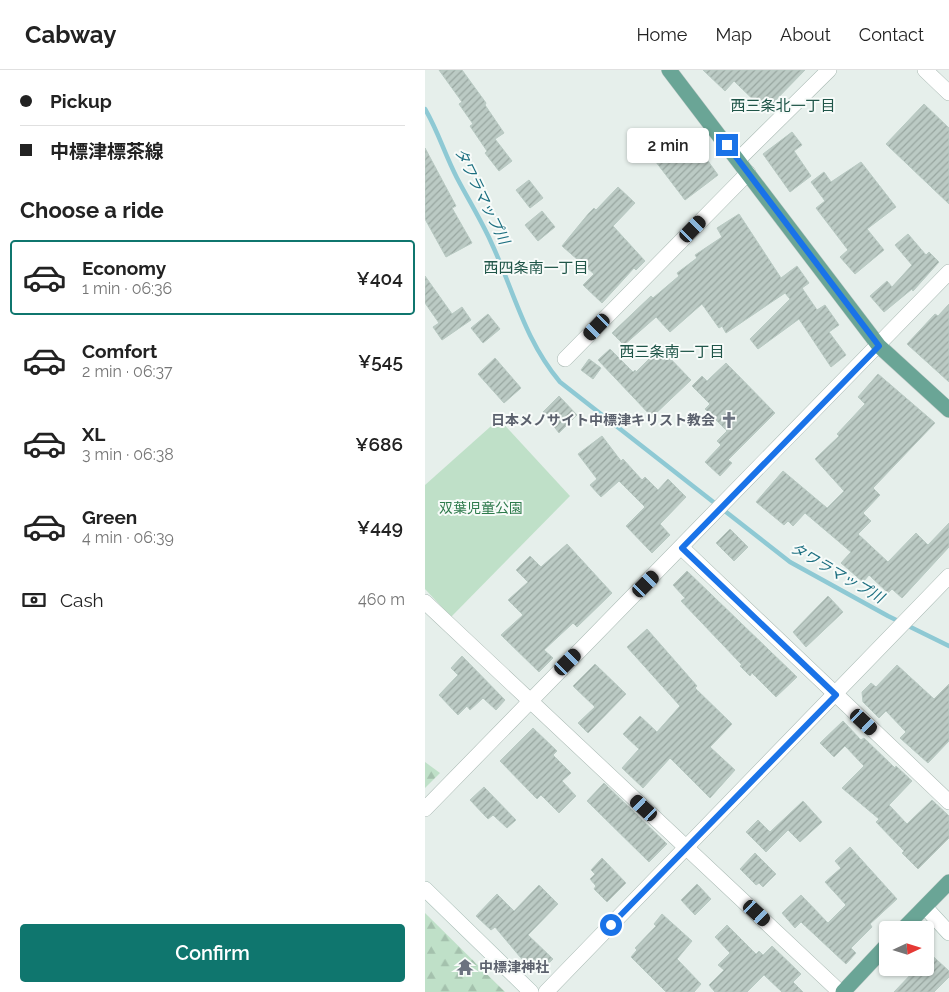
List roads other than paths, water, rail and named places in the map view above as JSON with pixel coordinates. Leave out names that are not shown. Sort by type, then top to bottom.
[{"type":"main road","points":[[669,70],[879,346],[949,410]]},
{"type":"main road","points":[[911,921],[949,882]]},
{"type":"main road","points":[[841,992],[879,953]]},
{"type":"street","points":[[738,160],[829,70]]},
{"type":"street","points":[[925,70],[949,93]]},
{"type":"street","points":[[565,359],[748,173]]},
{"type":"street","points":[[425,809],[529,701],[682,548],[949,272]]},
{"type":"street","points":[[682,548],[949,802]]},
{"type":"street","points":[[546,992],[836,695],[949,576]]},
{"type":"street","points":[[425,602],[841,992]]},
{"type":"street","points":[[425,889],[531,992]]},
{"type":"street","points":[[925,907],[949,932]]},
{"type":"waterway","name":"タワラマップ川","points":[[425,109],[457,178],[491,242],[528,332],[537,349],[560,382],[790,562],[888,616],[949,646]]},
{"type":"place","name":"日本メノサイト中標津キリスト教会","points":[[729,420]]},
{"type":"place","name":"中標津神社","points":[[465,967]]},
{"type":"district","name":"西三条北一丁目","points":[[783,106]]},
{"type":"district","name":"西四条南一丁目","points":[[536,268]]},
{"type":"district","name":"西三条南一丁目","points":[[672,352]]},
{"type":"park label","name":"双葉児童公園","points":[[481,508]]}]
